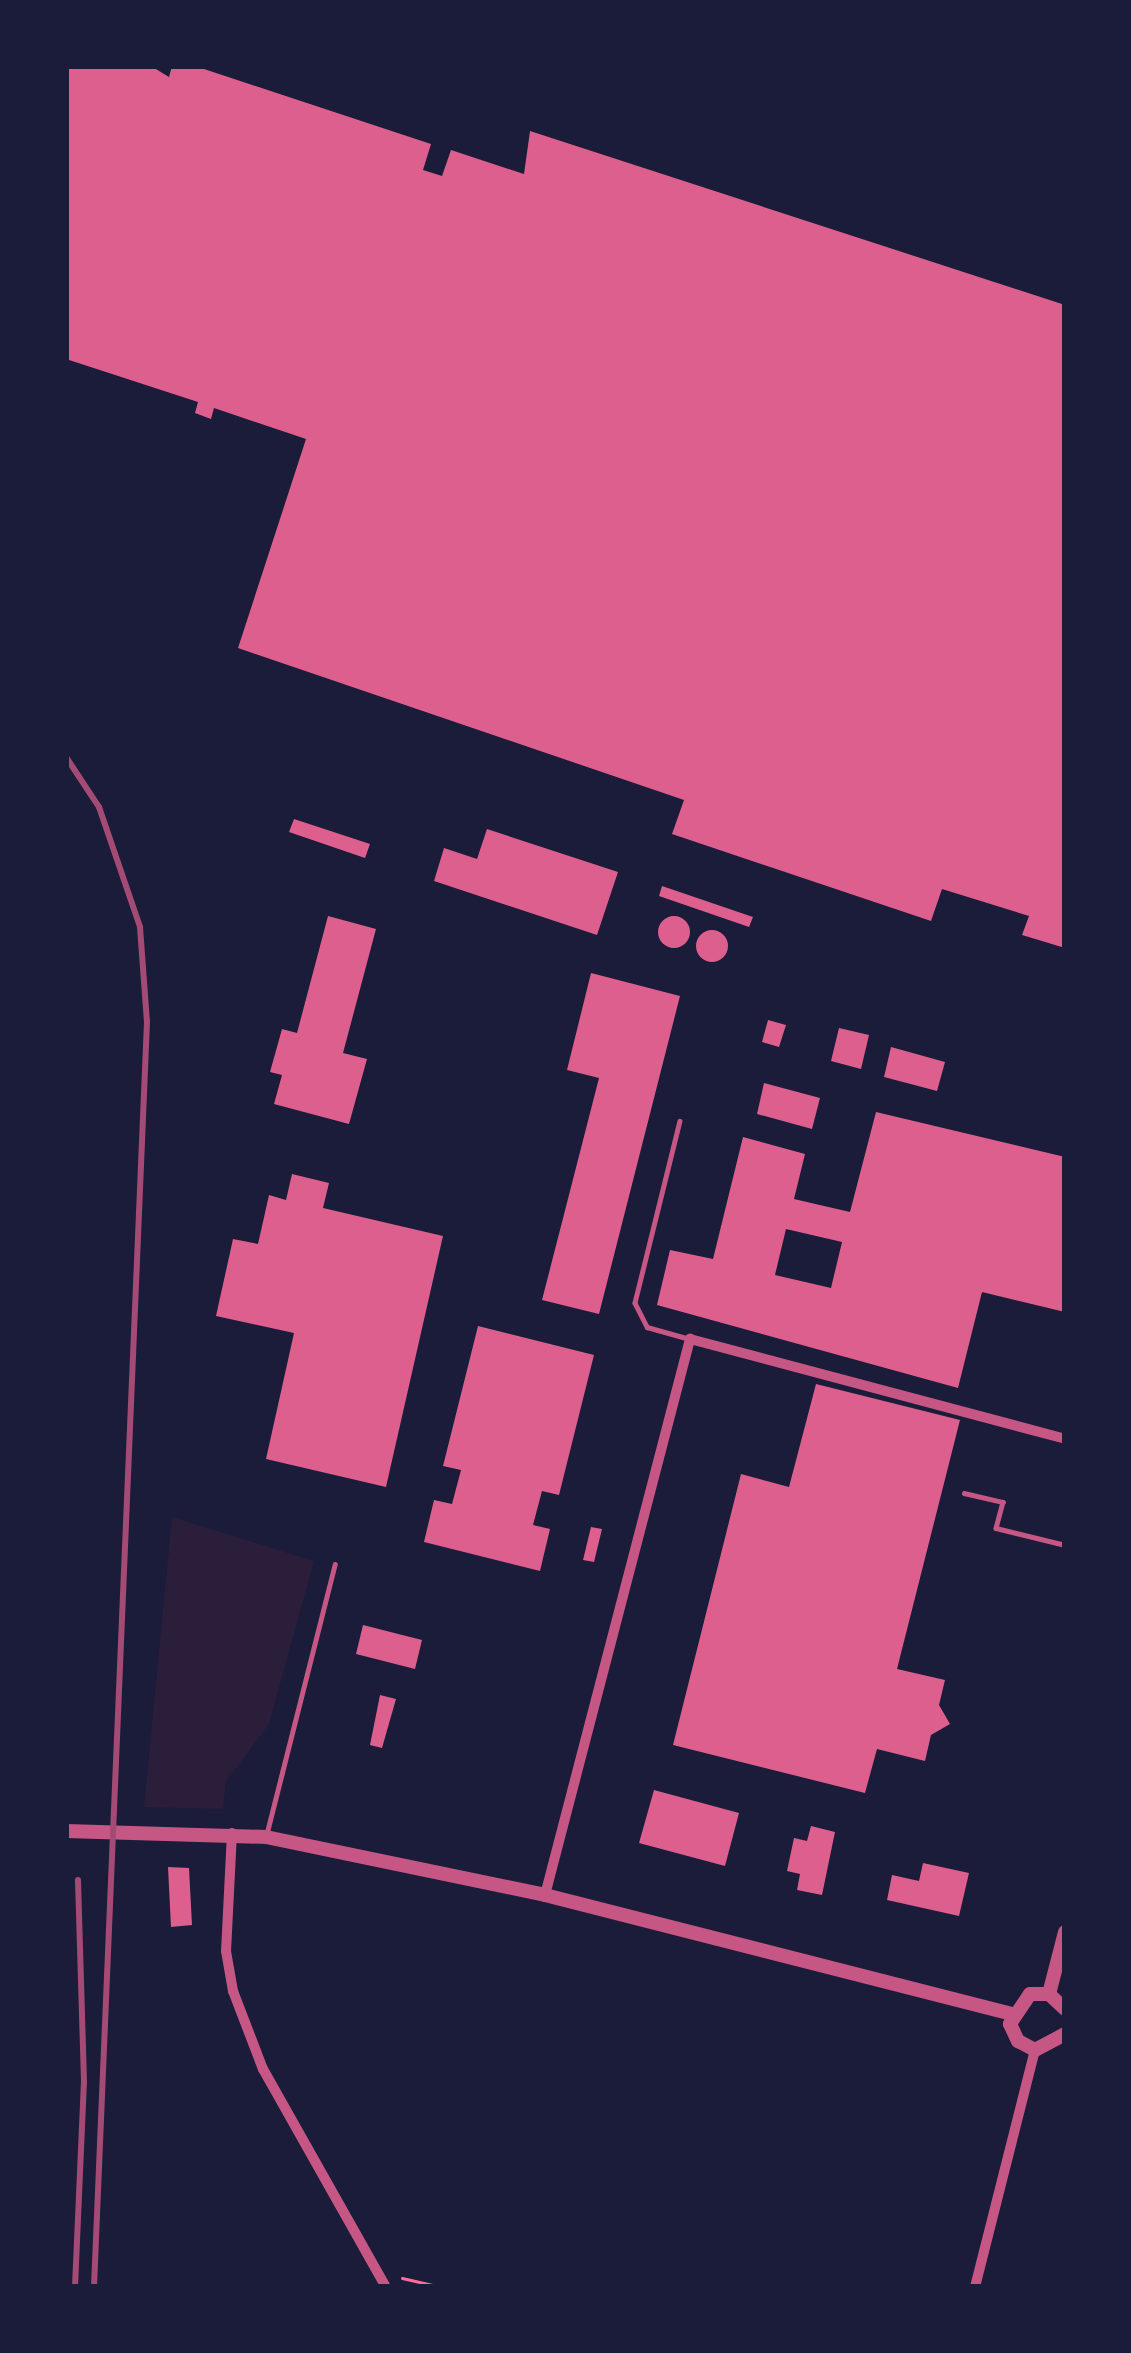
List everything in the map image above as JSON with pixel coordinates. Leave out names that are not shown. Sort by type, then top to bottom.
[{"type":"street","points":[[544,1895],[689,1339],[1065,1438]]},
{"type":"street","points":[[66,1831],[266,1837],[544,1895],[1011,2014]]},
{"type":"street","points":[[232,1833],[226,1951],[233,1991],[263,2068],[384,2282]]},
{"type":"street","points":[[1049,1994],[1065,1932]]},
{"type":"street","points":[[1035,2050],[1013,2033],[1011,2014],[1030,1994],[1049,1994],[1065,2008]]},
{"type":"street","points":[[974,2287],[1035,2050],[1065,2034]]},
{"type":"lane","points":[[680,1121],[635,1303],[647,1327],[689,1339]]},
{"type":"lane","points":[[964,1493],[1003,1502],[996,1528],[1065,1545]]},
{"type":"lane","points":[[266,1837],[335,1564]]},
{"type":"path","points":[[384,2282],[441,2287]]},
{"type":"shaded area","points":[[172,1517],[314,1561],[269,1724],[226,1782],[223,1809],[144,1807]]},
{"type":"building","points":[[66,66],[151,66],[169,77],[172,66],[195,66],[431,144],[423,170],[442,176],[451,150],[524,174],[530,131],[1065,305],[1065,948],[1022,935],[1029,916],[942,889],[931,921],[672,834],[684,800],[238,648],[306,439],[214,408],[211,419],[195,413],[198,402],[66,359]]},
{"type":"building","points":[[294,819],[370,844],[365,858],[289,832]]},
{"type":"building","points":[[487,829],[618,872],[597,935],[434,881],[444,848],[477,859]]},
{"type":"building","points":[[662,886],[753,917],[749,927],[659,896]]},
{"type":"building","points":[[328,916],[376,929],[343,1053],[367,1059],[349,1124],[274,1104],[282,1075],[270,1072],[282,1029],[297,1033]]},
{"type":"building","points":[[674,916],[685,921],[690,932],[685,943],[674,948],[663,943],[658,932],[663,921]]},
{"type":"building","points":[[712,930],[723,935],[728,946],[723,957],[712,962],[701,957],[696,946],[701,935]]},
{"type":"building","points":[[591,973],[680,996],[599,1314],[542,1300],[599,1078],[567,1070]]},
{"type":"building","points":[[768,1020],[786,1025],[779,1047],[762,1042]]},
{"type":"building","points":[[839,1028],[869,1035],[861,1069],[831,1061]]},
{"type":"building","points":[[891,1047],[945,1062],[937,1091],[884,1077]]},
{"type":"building","points":[[764,1083],[820,1098],[812,1129],[757,1114]]},
{"type":"building","points":[[876,1112],[1065,1157],[1065,1312],[982,1292],[958,1388],[657,1305],[670,1250],[713,1259],[743,1137],[805,1154],[794,1199],[850,1212]],"holes":[[[786,1229],[842,1242],[831,1288],[775,1275]]]},
{"type":"building","points":[[292,1174],[329,1183],[323,1208],[443,1236],[386,1487],[266,1459],[294,1333],[216,1316],[233,1239],[258,1244],[269,1195],[286,1200]]},
{"type":"building","points":[[478,1326],[594,1355],[559,1495],[542,1491],[533,1525],[550,1529],[540,1571],[424,1542],[434,1500],[452,1504],[461,1470],[443,1466]]},
{"type":"building","points":[[816,1384],[960,1420],[897,1669],[945,1680],[939,1705],[950,1724],[931,1735],[925,1761],[877,1749],[865,1793],[673,1745],[741,1474],[789,1487]]},
{"type":"building","points":[[591,1527],[602,1529],[594,1562],[583,1560]]},
{"type":"building","points":[[363,1625],[422,1640],[415,1669],[356,1654]]},
{"type":"building","points":[[380,1695],[396,1699],[382,1748],[370,1745]]},
{"type":"building","points":[[654,1790],[739,1813],[725,1866],[639,1843]]},
{"type":"building","points":[[811,1826],[835,1832],[822,1895],[797,1890],[800,1874],[787,1871],[794,1838],[807,1841]]},
{"type":"building","points":[[923,1863],[969,1873],[959,1916],[887,1900],[892,1875],[919,1881]]},
{"type":"building","points":[[168,1867],[189,1868],[192,1925],[171,1927]]},
{"type":"railway","points":[[66,757],[99,807],[140,927],[147,1022],[94,2287]]},
{"type":"railway","points":[[75,2287],[84,2082],[78,1880]]}]
